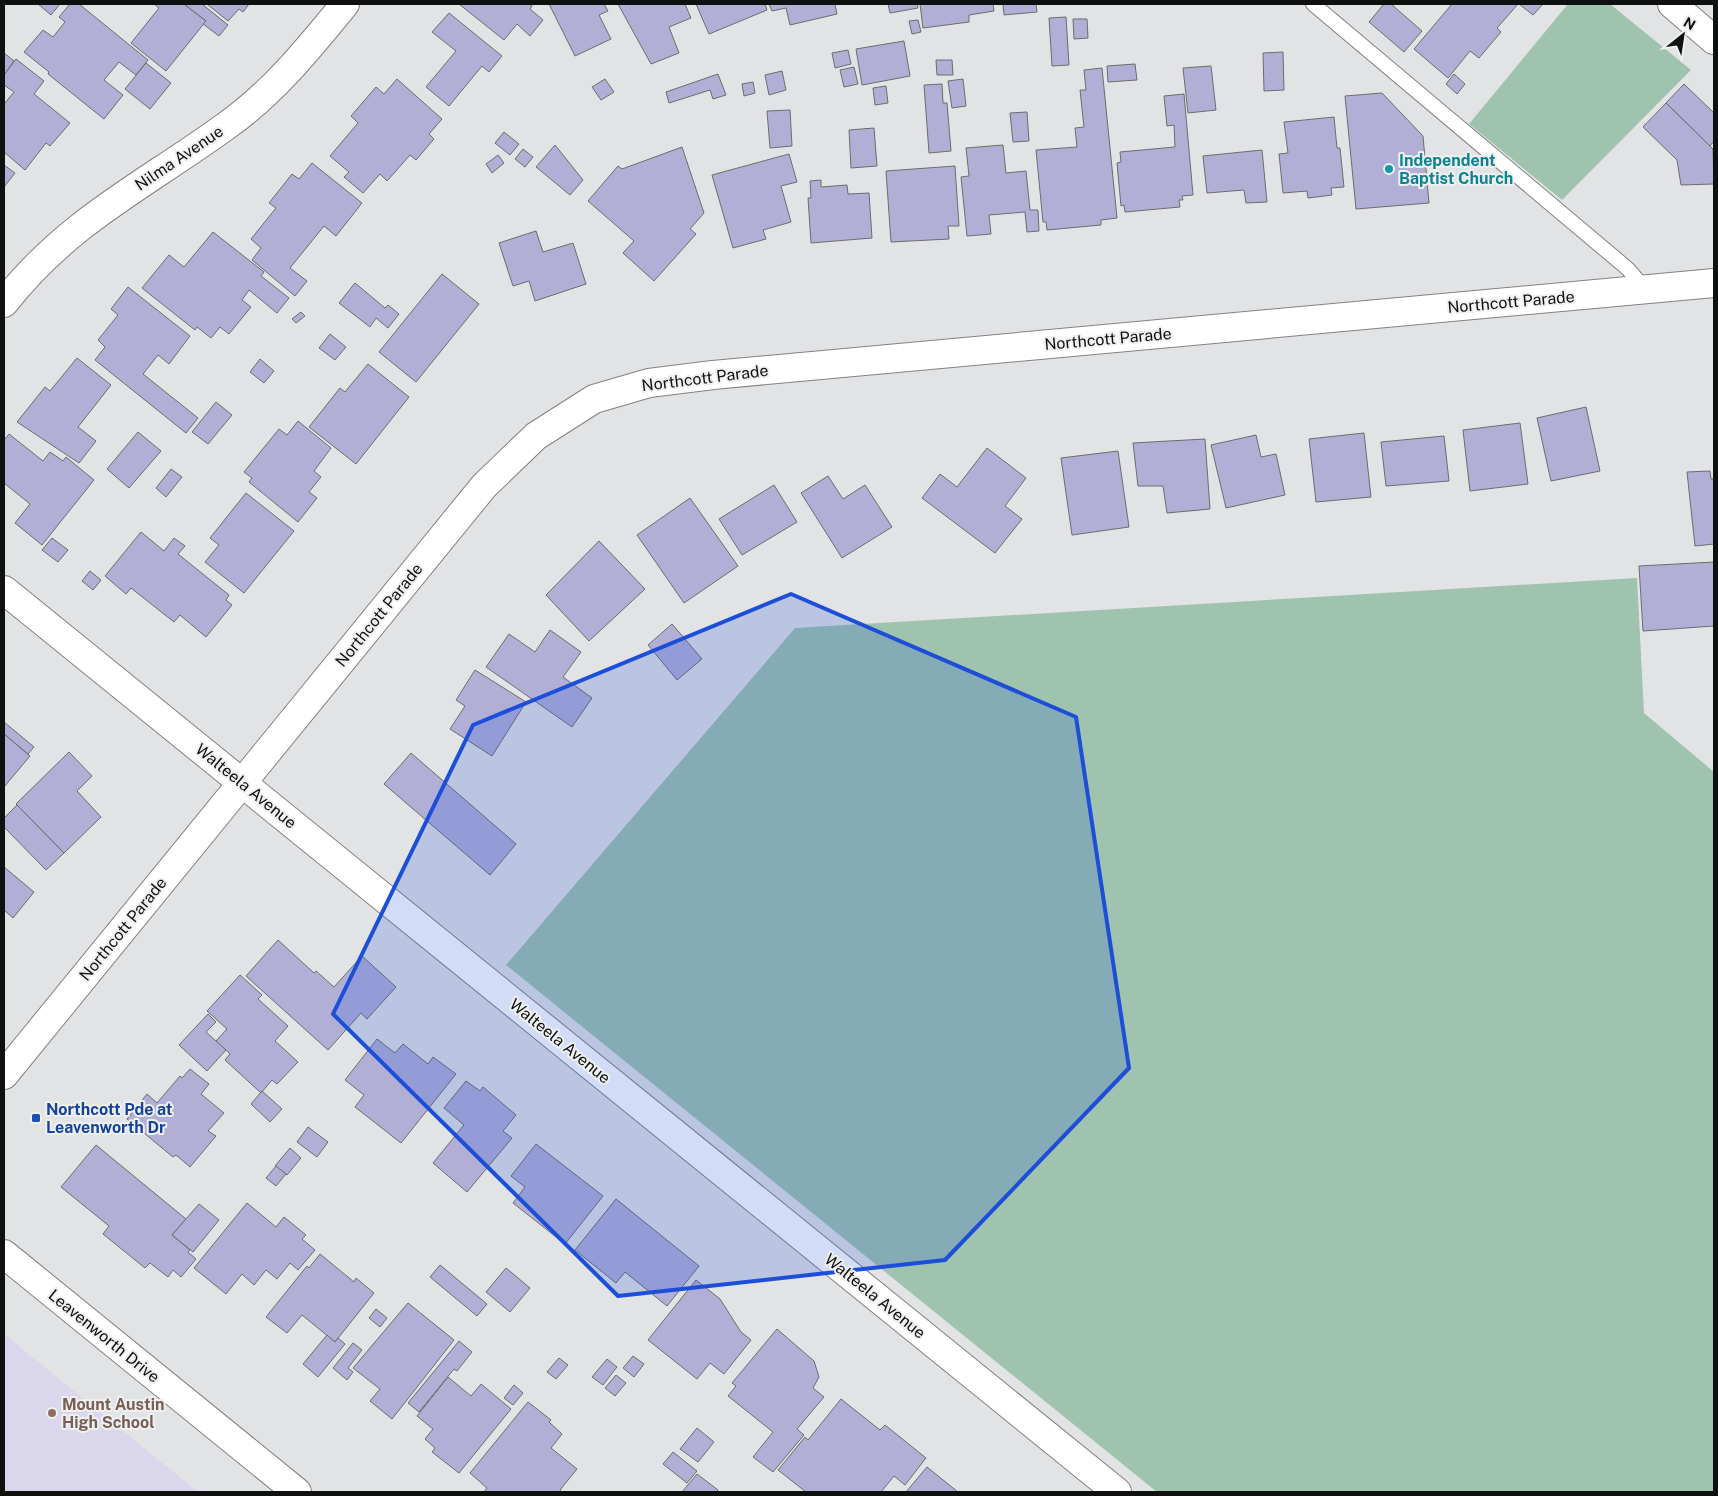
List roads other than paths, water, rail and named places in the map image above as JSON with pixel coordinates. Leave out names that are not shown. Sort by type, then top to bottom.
[{"type":"street","name":"Nilma Avenue","points":[[4,303],[25,276],[62,240],[101,210],[227,126],[263,96],[298,61],[345,4]]},
{"type":"street","points":[[1672,4],[1714,40]]},
{"type":"street","name":"Northcott Parade","points":[[4,1076],[484,486],[536,436],[594,399],[650,383],[713,375],[1714,283]]},
{"type":"street","name":"Walteela Avenue","points":[[4,590],[1118,1492]]},
{"type":"street","name":"Leavenworth Drive","points":[[4,1254],[288,1490]]},
{"type":"lane","points":[[1313,4],[1628,269],[1645,289]]},
{"type":"place","name":"Independent Baptist Church","points":[[1389,169]]},
{"type":"place","name":"Northcott Pde at Leavenworth Dr","points":[[36,1118]]},
{"type":"place","name":"Mount Austin High School","points":[[52,1413]]}]
